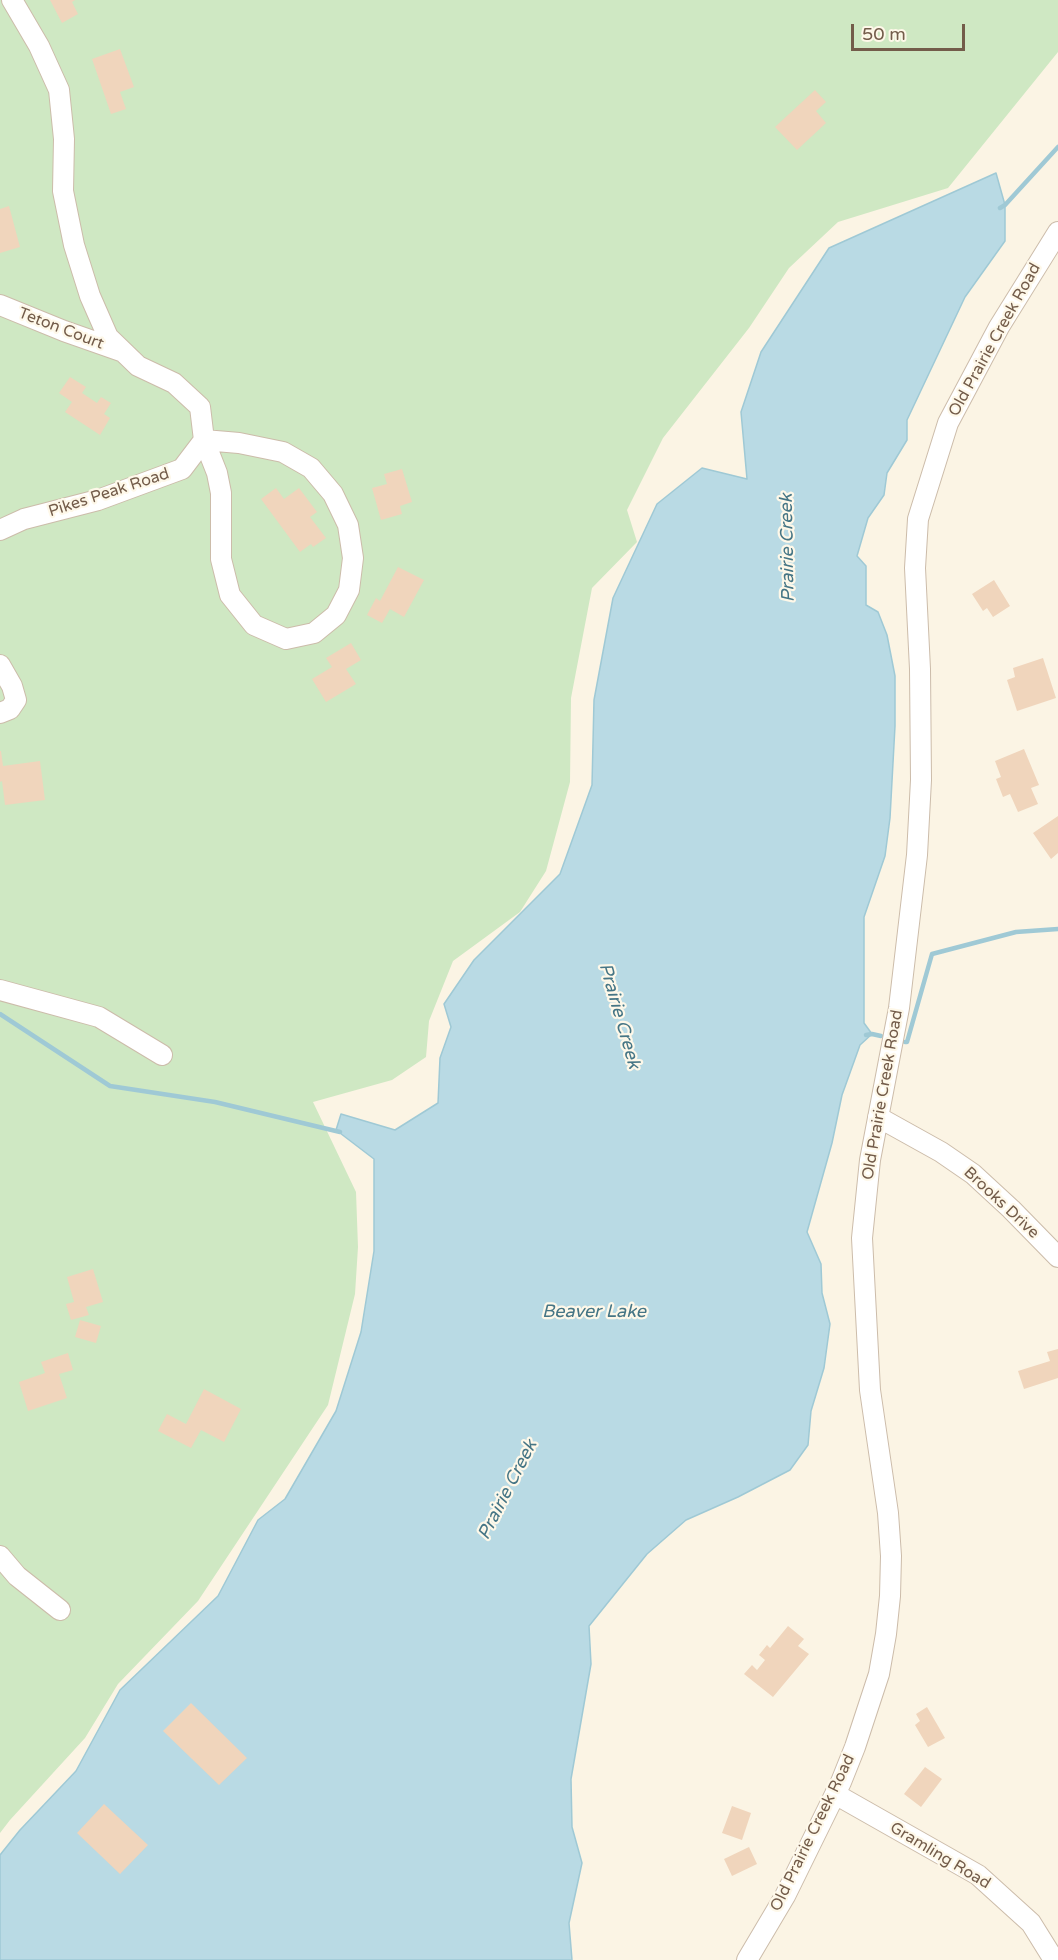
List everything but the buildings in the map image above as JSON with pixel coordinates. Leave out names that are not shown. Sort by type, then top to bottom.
[{"type":"street","points":[[12,0],[39,46],[59,90],[64,139],[63,191],[74,245],[90,296],[108,337],[138,366],[174,383],[200,407],[204,440],[217,472],[221,493],[221,559],[230,595],[254,625],[286,639],[314,633],[336,615],[349,590],[353,558],[348,525],[333,494],[311,468],[284,452],[239,443],[204,440]]},
{"type":"street","name":"Old Prairie Creek Road","points":[[747,1960],[785,1896],[835,1794],[855,1747],[879,1674],[886,1634],[891,1556],[888,1513],[870,1390],[862,1238],[870,1160],[899,1008],[917,855],[921,780],[919,634],[915,568],[918,519],[948,423],[999,327],[1058,233]]},
{"type":"street","name":"Teton Court","points":[[0,305],[123,352]]},
{"type":"street","name":"Pikes Peak Road","points":[[0,530],[24,519],[98,500],[182,469],[204,440]]},
{"type":"street","points":[[0,665],[12,686],[16,700],[10,710],[0,713]]},
{"type":"street","points":[[0,990],[99,1017],[162,1055]]},
{"type":"street","name":"Brooks Drive","points":[[878,1117],[941,1152],[973,1174],[1058,1257]]},
{"type":"street","points":[[0,1556],[17,1576],[60,1610]]},
{"type":"street","name":"Gramling Road","points":[[835,1794],[978,1875],[1031,1923],[1054,1960]]},
{"type":"green space","points":[[0,0],[1058,0],[1058,52],[948,188],[838,222],[789,268],[749,328],[663,438],[627,510],[637,542],[592,588],[571,698],[570,782],[546,871],[520,912],[453,961],[429,1021],[426,1057],[392,1080],[313,1102],[356,1192],[358,1247],[355,1294],[328,1405],[198,1601],[118,1684],[85,1738],[0,1833]]},
{"type":"water","name":"Beaver Lake","points":[[996,173],[1005,205],[1005,241],[965,297],[907,420],[907,440],[887,473],[884,495],[868,518],[857,556],[866,566],[866,605],[878,612],[887,635],[895,676],[890,818],[885,856],[864,917],[864,1023],[872,1034],[860,1045],[842,1095],[832,1143],[807,1232],[821,1264],[822,1293],[830,1324],[824,1368],[811,1411],[808,1445],[790,1470],[738,1497],[686,1520],[647,1554],[589,1626],[591,1664],[571,1779],[572,1827],[582,1863],[569,1923],[572,1960],[0,1960],[0,1855],[20,1830],[76,1771],[120,1690],[218,1596],[258,1520],[285,1499],[336,1411],[361,1332],[374,1251],[374,1159],[336,1130],[341,1114],[395,1130],[438,1103],[440,1058],[451,1027],[444,1004],[474,960],[560,874],[592,785],[594,700],[613,598],[657,504],[702,468],[747,479],[741,412],[761,352],[829,248]]},
{"type":"waterway","name":"Prairie Creek","points":[[1000,208],[1058,147]]},
{"type":"waterway","points":[[905,1042],[907,1042],[932,954],[1016,932],[1058,929]]},
{"type":"waterway","points":[[0,1014],[110,1086],[215,1102],[340,1132]]},
{"type":"waterway","points":[[866,1035],[881,1036]]}]
